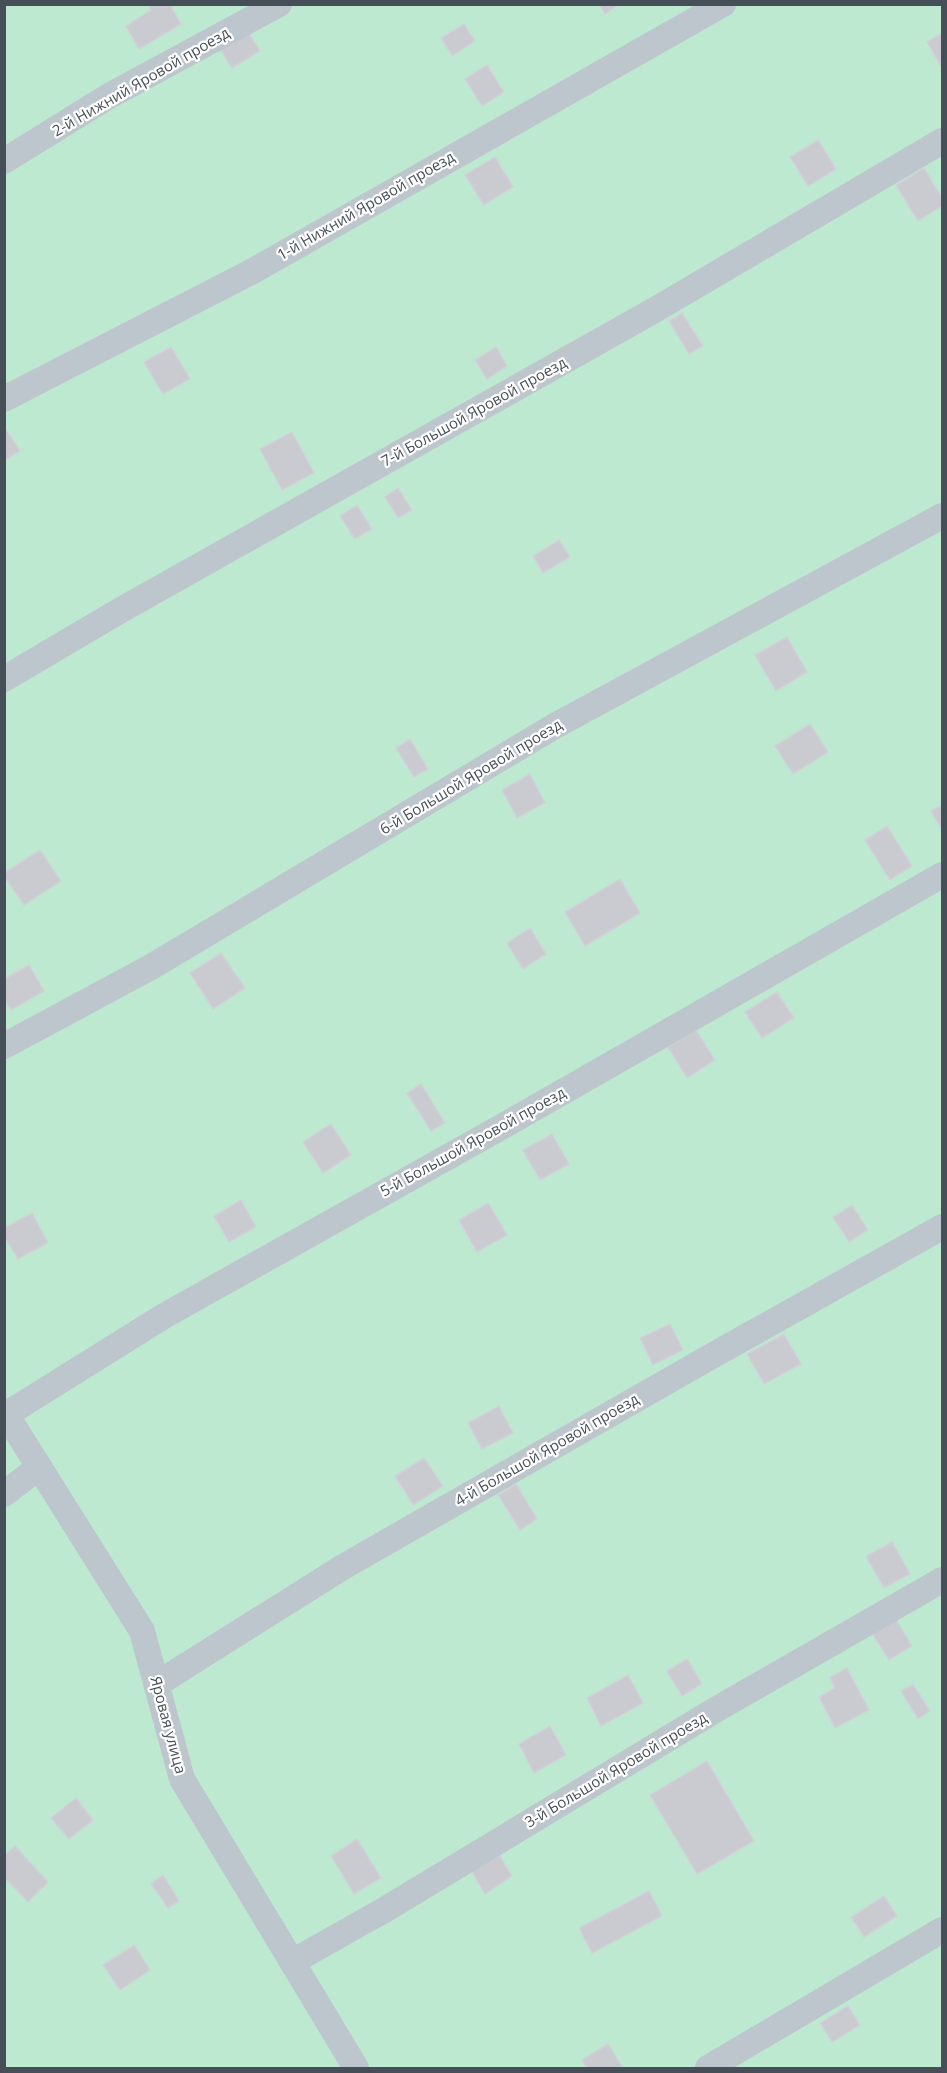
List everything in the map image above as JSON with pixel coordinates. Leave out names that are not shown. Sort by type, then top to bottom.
[{"type":"street","name":"2-й Нижний Яровой проезд","points":[[4,161],[109,96],[279,4]]},
{"type":"street","name":"1-й Нижний Яровой проезд","points":[[4,399],[253,271],[723,4]]},
{"type":"street","name":"7-й Большой Яровой проезд","points":[[4,679],[141,598],[653,311],[942,141]]},
{"type":"street","name":"6-й Большой Яровой проезд","points":[[4,1046],[151,967],[553,728],[942,516]]},
{"type":"street","name":"5-й Большой Яровой проезд","points":[[6,1412],[164,1316],[522,1116],[942,875]]},
{"type":"street","name":"4-й Большой Яровой проезд","points":[[157,1684],[343,1567],[700,1362],[942,1227]]},
{"type":"street","name":"Яровая улица","points":[[6,1412],[142,1631],[182,1779],[356,2068]]},
{"type":"street","points":[[4,1494],[39,1467]]},
{"type":"street","name":"3-й Большой Яровой проезд","points":[[292,1962],[386,1909],[717,1709],[942,1580]]},
{"type":"street","points":[[708,2068],[942,1930]]},
{"type":"green space","points":[[5,5],[942,5],[942,2068],[5,2068]]},
{"type":"building","points":[[148,4],[170,4],[181,24],[139,49],[126,26],[151,10]]},
{"type":"building","points":[[599,4],[619,4],[605,14]]},
{"type":"building","points":[[464,24],[475,41],[452,56],[441,38]]},
{"type":"building","points":[[245,27],[260,51],[232,68],[217,44]]},
{"type":"building","points":[[942,33],[942,68],[927,42]]},
{"type":"building","points":[[487,65],[504,92],[482,106],[465,79]]},
{"type":"building","points":[[818,140],[836,169],[808,186],[790,157]]},
{"type":"building","points":[[495,157],[513,187],[484,205],[465,175]]},
{"type":"building","points":[[924,168],[942,198],[942,206],[918,221],[896,185]]},
{"type":"building","points":[[682,313],[703,346],[689,354],[669,321]]},
{"type":"building","points":[[171,347],[190,379],[163,394],[144,362]]},
{"type":"building","points":[[496,347],[507,366],[487,379],[475,360]]},
{"type":"building","points":[[4,426],[20,451],[4,461]]},
{"type":"building","points":[[292,432],[314,473],[282,490],[260,449]]},
{"type":"building","points":[[398,488],[412,510],[398,518],[385,497]]},
{"type":"building","points":[[357,505],[372,529],[355,539],[340,516]]},
{"type":"building","points":[[559,540],[570,557],[543,573],[533,556]]},
{"type":"building","points":[[787,637],[807,672],[776,691],[755,655]]},
{"type":"building","points":[[810,724],[828,752],[793,774],[775,746]]},
{"type":"building","points":[[410,739],[428,769],[414,777],[396,748]]},
{"type":"building","points":[[530,774],[545,803],[517,818],[502,790]]},
{"type":"building","points":[[942,805],[942,830],[931,811]]},
{"type":"building","points":[[887,826],[912,866],[890,880],[865,840]]},
{"type":"building","points":[[40,850],[61,881],[24,905],[4,873]]},
{"type":"building","points":[[620,879],[640,913],[585,946],[565,912]]},
{"type":"building","points":[[530,928],[546,954],[523,969],[507,943]]},
{"type":"building","points":[[221,953],[245,988],[213,1009],[190,973]]},
{"type":"building","points":[[29,965],[44,991],[11,1010],[4,999],[4,979]]},
{"type":"building","points":[[777,992],[794,1018],[762,1038],[745,1012]]},
{"type":"building","points":[[696,1030],[715,1060],[687,1078],[668,1047]]},
{"type":"building","points":[[421,1084],[445,1123],[431,1131],[407,1093]]},
{"type":"building","points":[[331,1124],[351,1155],[323,1173],[303,1142]]},
{"type":"building","points":[[552,1134],[569,1164],[540,1180],[523,1150]]},
{"type":"building","points":[[241,1200],[256,1227],[229,1242],[214,1216]]},
{"type":"building","points":[[488,1203],[507,1235],[477,1252],[459,1220]]},
{"type":"building","points":[[852,1205],[868,1230],[849,1242],[833,1217]]},
{"type":"building","points":[[32,1213],[48,1243],[18,1259],[4,1236],[4,1228]]},
{"type":"building","points":[[670,1324],[683,1350],[653,1365],[640,1338]]},
{"type":"building","points":[[784,1334],[801,1364],[764,1384],[747,1354]]},
{"type":"building","points":[[499,1406],[513,1433],[482,1449],[468,1423]]},
{"type":"building","points":[[424,1458],[443,1486],[413,1505],[395,1476]]},
{"type":"building","points":[[516,1484],[537,1519],[520,1530],[498,1495]]},
{"type":"building","points":[[892,1542],[910,1574],[884,1588],[866,1556]]},
{"type":"building","points":[[895,1618],[912,1646],[889,1660],[872,1633]]},
{"type":"building","points":[[687,1659],[702,1684],[682,1696],[667,1671]]},
{"type":"building","points":[[847,1668],[869,1710],[835,1728],[819,1697],[835,1688],[830,1677]]},
{"type":"building","points":[[628,1675],[643,1703],[601,1726],[587,1698]]},
{"type":"building","points":[[913,1684],[930,1711],[918,1719],[901,1691]]},
{"type":"building","points":[[550,1726],[566,1755],[534,1773],[519,1744]]},
{"type":"building","points":[[707,1761],[754,1841],[697,1874],[650,1795]]},
{"type":"building","points":[[76,1798],[93,1820],[69,1839],[51,1818]]},
{"type":"building","points":[[357,1839],[381,1878],[354,1894],[331,1856]]},
{"type":"building","points":[[15,1846],[48,1882],[28,1902],[4,1877],[4,1856]]},
{"type":"building","points":[[495,1848],[512,1876],[485,1894],[468,1865]]},
{"type":"building","points":[[163,1875],[179,1901],[168,1908],[151,1884]]},
{"type":"building","points":[[649,1891],[662,1916],[592,1953],[579,1928]]},
{"type":"building","points":[[884,1896],[897,1916],[864,1937],[851,1917]]},
{"type":"building","points":[[134,1945],[150,1970],[120,1990],[103,1965]]},
{"type":"building","points":[[848,2006],[860,2025],[832,2042],[820,2023]]},
{"type":"building","points":[[608,2044],[623,2068],[587,2068],[582,2060]]}]
